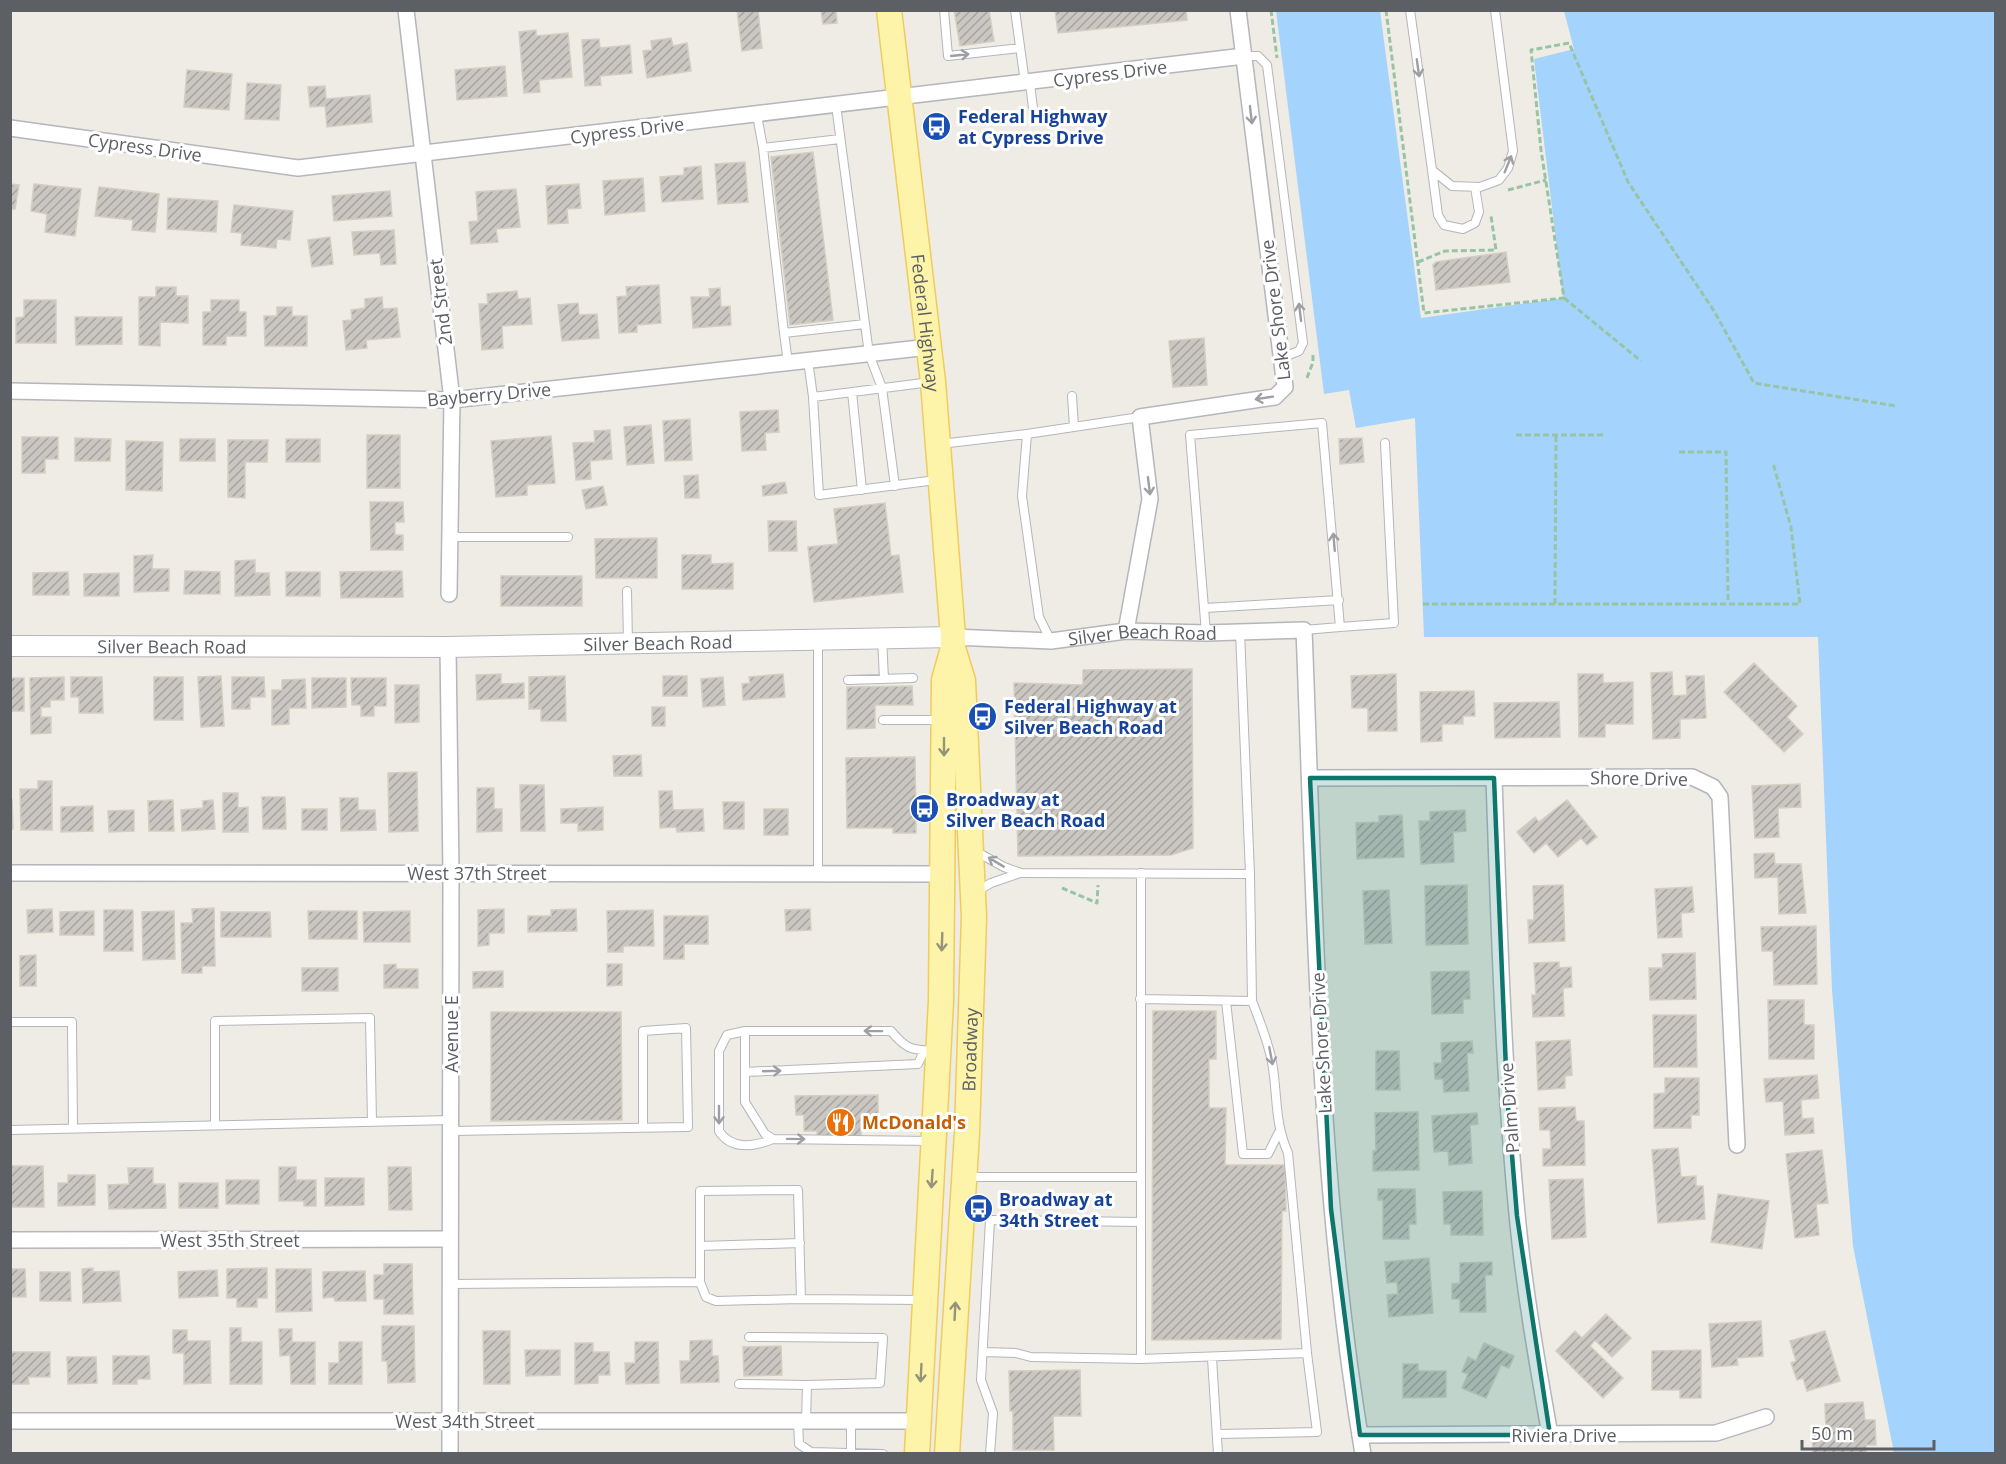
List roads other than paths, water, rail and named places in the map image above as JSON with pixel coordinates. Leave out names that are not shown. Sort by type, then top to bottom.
[{"type":"main road","name":"Federal Highway","points":[[889,10],[933,382],[953,642]]},
{"type":"main road","name":"Broadway","points":[[917,1454],[935,1141],[931,1051],[941,1000],[944,680],[953,642]]},
{"type":"main road","name":"Broadway","points":[[947,1454],[972,993],[973,893],[963,681],[953,642]]},
{"type":"main road","points":[[941,1000],[948,1006],[953,1019],[947,1159],[951,1169],[963,1177]]},
{"type":"main road","points":[[919,1421],[935,1454]]},
{"type":"street","name":"2nd Street","points":[[406,10],[452,400],[449,594]]},
{"type":"street","name":"Lake Shore Drive","points":[[1140,417],[1275,397],[1285,387],[1238,10]]},
{"type":"street","name":"Cypress Drive","points":[[10,128],[298,168],[1244,57]]},
{"type":"street","name":"Bayberry Drive","points":[[10,391],[452,400],[929,347]]},
{"type":"street","points":[[1126,632],[1150,499],[1140,417]]},
{"type":"street","name":"Lake Shore Drive","points":[[1304,630],[1322,1096],[1343,1321],[1363,1454]]},
{"type":"street","name":"Silver Beach Road","points":[[10,646],[448,647],[882,639],[953,642],[1051,641],[1126,632],[1206,633],[1304,630]]},
{"type":"street","name":"Avenue E","points":[[448,647],[451,873],[450,1454]]},
{"type":"street","name":"Shore Drive","points":[[1310,778],[1692,777],[1713,787],[1720,797],[1737,1145]]},
{"type":"street","name":"Palm Drive","points":[[1494,778],[1508,1105],[1531,1324],[1550,1435]]},
{"type":"street","name":"West 37th Street","points":[[10,873],[943,874]]},
{"type":"street","name":"West 35th Street","points":[[10,1240],[450,1239]]},
{"type":"street","name":"Riviera Drive","points":[[1360,1435],[1716,1433],[1766,1417]]},
{"type":"street","name":"West 34th Street","points":[[10,1420],[919,1421]]},
{"type":"lane","points":[[944,10],[948,56],[1020,48]]},
{"type":"lane","points":[[1015,10],[1034,117]]},
{"type":"lane","points":[[1410,10],[1438,215],[1444,225],[1463,229],[1475,223],[1479,212],[1475,187]]},
{"type":"lane","points":[[1432,170],[1452,186],[1475,187],[1499,180],[1508,168],[1513,151],[1495,10]]},
{"type":"lane","points":[[1244,57],[1262,58],[1269,75],[1300,311],[1302,346],[1295,353],[1281,358]]},
{"type":"lane","points":[[836,105],[869,354],[882,388],[896,486]]},
{"type":"lane","points":[[757,115],[763,148],[788,363]]},
{"type":"lane","points":[[763,148],[840,139]]},
{"type":"lane","points":[[784,333],[865,324]]},
{"type":"lane","points":[[808,360],[813,397],[819,495],[942,479]]},
{"type":"lane","points":[[813,397],[933,382]]},
{"type":"lane","points":[[852,392],[862,490]]},
{"type":"lane","points":[[1072,396],[1074,427]]},
{"type":"lane","points":[[939,444],[1027,434],[1140,417]]},
{"type":"lane","points":[[1206,633],[1190,435],[1322,423],[1340,627]]},
{"type":"lane","points":[[1027,434],[1022,496],[1039,617],[1051,641]]},
{"type":"lane","points":[[1304,630],[1394,623],[1385,443]]},
{"type":"lane","points":[[450,537],[568,537]]},
{"type":"lane","points":[[627,591],[628,644]]},
{"type":"lane","points":[[1205,608],[1339,600]]},
{"type":"lane","points":[[1218,1434],[1317,1432],[1288,1153],[1279,1132],[1272,1065],[1266,1035],[1252,1001],[1250,874],[1240,632]]},
{"type":"lane","points":[[882,639],[884,679]]},
{"type":"lane","points":[[818,640],[818,873]]},
{"type":"lane","points":[[848,680],[913,678]]},
{"type":"lane","points":[[883,720],[944,720]]},
{"type":"lane","points":[[971,849],[1004,867],[1021,873]]},
{"type":"lane","points":[[973,893],[993,882],[1021,873],[1250,874]]},
{"type":"lane","points":[[1141,873],[1141,1359]]},
{"type":"lane","points":[[1140,999],[1252,1001]]},
{"type":"lane","points":[[1226,1001],[1243,1154],[1269,1154],[1279,1132]]},
{"type":"lane","points":[[215,1124],[215,1021],[348,1018],[370,1018],[372,1122]]},
{"type":"lane","points":[[10,1022],[72,1022],[73,1128]]},
{"type":"lane","points":[[10,1130],[372,1122],[451,1125],[643,1127],[688,1127],[686,1028],[643,1031],[643,1127]]},
{"type":"lane","points":[[931,1051],[913,1050],[891,1031],[745,1031],[727,1035],[719,1051],[719,1131],[725,1141],[736,1145],[762,1144],[773,1139],[935,1141]]},
{"type":"lane","points":[[745,1031],[746,1102],[765,1134],[773,1139]]},
{"type":"lane","points":[[745,1072],[918,1064],[931,1051]]},
{"type":"lane","points":[[963,1177],[1141,1177]]},
{"type":"lane","points":[[801,1299],[798,1190],[700,1191],[700,1282],[706,1297],[716,1301],[925,1300]]},
{"type":"lane","points":[[990,1454],[993,1413],[981,1380],[990,1220],[1141,1222]]},
{"type":"lane","points":[[700,1246],[800,1243]]},
{"type":"lane","points":[[450,1284],[700,1282]]},
{"type":"lane","points":[[739,1384],[880,1383],[883,1338],[749,1336]]},
{"type":"lane","points":[[984,1352],[1016,1353],[1031,1358],[1141,1359],[1307,1353]]},
{"type":"lane","points":[[1212,1358],[1218,1454]]},
{"type":"lane","points":[[807,1385],[800,1444],[804,1449],[811,1452],[883,1454]]},
{"type":"lane","points":[[850,1421],[850,1453]]},
{"type":"water","points":[[1276,11],[1380,11],[1421,318],[1563,298],[1534,59],[1574,49],[1564,11],[1995,11],[1995,1453],[1894,1453],[1853,1246],[1832,990],[1818,637],[1424,637],[1415,418],[1356,428],[1349,390],[1324,394]]},
{"type":"place","name":"Federal Highway at Cypress Drive","points":[[937,126]]},
{"type":"place","name":"Federal Highway at Silver Beach Road","points":[[983,716]]},
{"type":"place","name":"Broadway at Silver Beach Road","points":[[925,809]]},
{"type":"place","name":"McDonald's","points":[[841,1122]]},
{"type":"place","name":"Broadway at 34th Street","points":[[978,1209]]}]
